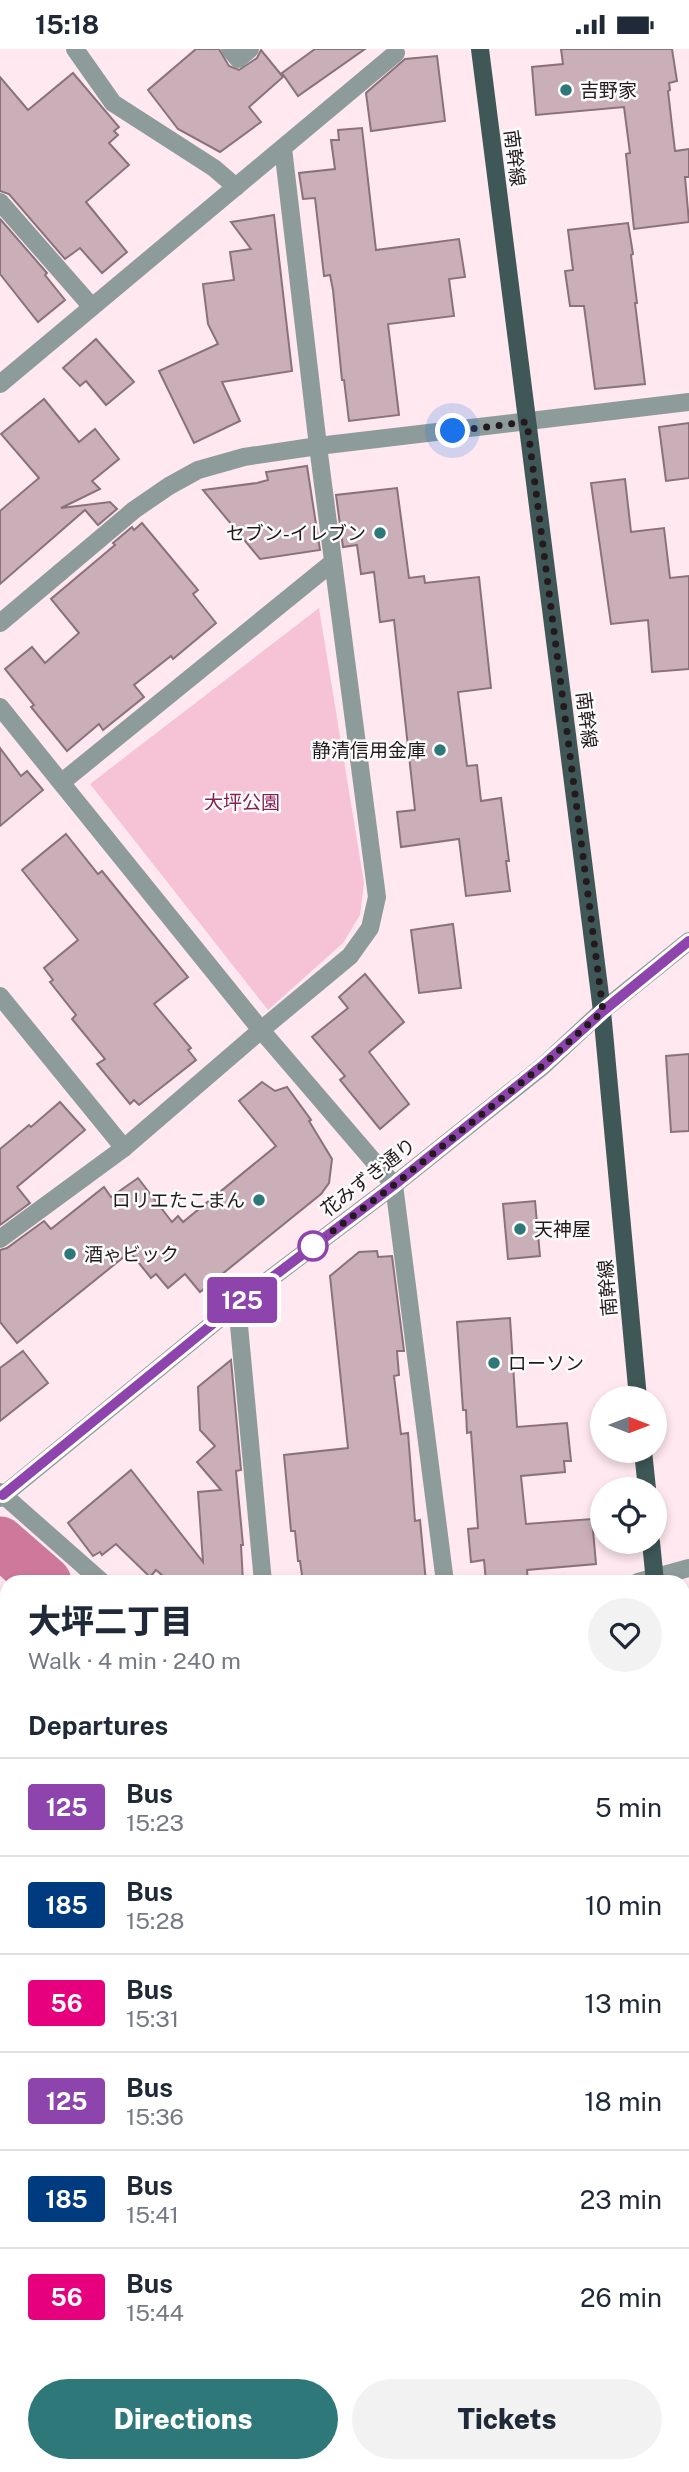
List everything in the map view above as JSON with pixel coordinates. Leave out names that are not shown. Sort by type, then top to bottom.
[{"type":"main road","name":"南幹線","points":[[480,49],[603,1011],[637,1386]]},
{"type":"main road","points":[[649,1575],[650,1554]]},
{"type":"street","points":[[75,49],[113,103],[214,168],[236,187]]},
{"type":"street","points":[[230,49],[238,59],[250,49]]},
{"type":"street","points":[[0,384],[397,50]]},
{"type":"street","points":[[0,1239],[124,1148],[350,957],[370,928],[377,897],[318,446],[283,148]]},
{"type":"street","points":[[0,202],[92,307]]},
{"type":"street","points":[[0,623],[134,510],[198,470],[244,457],[318,446],[689,402]]},
{"type":"street","points":[[62,782],[333,562]]},
{"type":"street","points":[[0,708],[261,1030],[394,1185],[444,1575]]},
{"type":"street","name":"花みずき通り","points":[[1,1495],[237,1304],[394,1185],[542,1066],[603,1011],[689,941]]},
{"type":"street","points":[[0,996],[124,1148]]},
{"type":"street","points":[[237,1304],[262,1575]]},
{"type":"street","points":[[1,1495],[94,1575]]},
{"type":"street","points":[[667,1575],[689,1569]]},
{"type":"green space","name":"大坪公園","points":[[319,608],[364,883],[360,915],[343,943],[268,1010],[90,784]]},
{"type":"building","points":[[196,49],[219,49],[229,66],[239,70],[257,58],[261,50],[283,77],[249,107],[261,122],[220,152],[178,129],[148,90]]},
{"type":"building","points":[[315,49],[365,49],[298,96],[282,73]]},
{"type":"building","points":[[561,49],[672,49],[677,81],[669,83],[668,91],[675,151],[689,149],[689,177],[685,177],[689,222],[634,229],[626,154],[630,153],[624,107],[536,115],[532,67],[563,64]]},
{"type":"building","points":[[437,56],[445,121],[371,131],[366,93],[405,59]]},
{"type":"building","points":[[73,73],[119,127],[114,131],[118,135],[109,143],[129,165],[86,202],[127,252],[102,273],[80,248],[65,259],[9,194],[0,191],[0,77],[28,110]]},
{"type":"building","points":[[362,128],[376,250],[459,239],[465,277],[449,279],[454,316],[388,324],[399,415],[349,421],[333,290],[330,275],[324,276],[315,198],[303,199],[299,173],[335,169],[331,140],[339,140],[338,130]]},
{"type":"building","points":[[274,215],[292,371],[222,382],[240,421],[194,443],[159,371],[218,344],[208,324],[203,284],[234,280],[230,252],[251,249],[231,222]]},
{"type":"building","points":[[0,219],[47,273],[45,275],[65,300],[38,322],[0,274]]},
{"type":"building","points":[[628,223],[645,384],[595,389],[584,306],[570,306],[565,271],[573,270],[568,230]]},
{"type":"building","points":[[96,339],[134,382],[106,405],[86,381],[80,386],[63,368]]},
{"type":"building","points":[[44,399],[79,442],[95,429],[119,459],[92,481],[100,489],[61,508],[110,502],[117,509],[98,525],[85,510],[0,584],[0,511],[39,478],[1,434]]},
{"type":"building","points":[[689,423],[689,478],[666,481],[659,427]]},
{"type":"building","points":[[307,466],[320,550],[260,559],[203,490],[257,483],[268,480],[266,472]]},
{"type":"building","points":[[625,479],[631,532],[664,528],[670,578],[689,576],[689,669],[652,672],[648,620],[611,624],[591,483]]},
{"type":"building","points":[[397,488],[409,578],[424,576],[425,583],[479,577],[491,688],[458,692],[467,766],[477,765],[481,801],[501,798],[510,891],[466,896],[459,839],[401,847],[397,812],[415,810],[394,620],[380,622],[374,572],[361,574],[357,545],[343,547],[336,495]]},
{"type":"building","points":[[142,523],[198,590],[193,594],[216,623],[173,659],[171,656],[134,685],[144,697],[103,730],[99,724],[67,751],[31,707],[34,705],[5,669],[32,647],[45,663],[79,633],[51,599],[115,545],[113,543],[132,527],[134,530]]},
{"type":"building","points":[[0,748],[21,776],[27,771],[43,790],[0,826]]},
{"type":"building","points":[[66,834],[98,874],[102,871],[188,977],[154,1004],[191,1048],[188,1050],[196,1060],[139,1105],[134,1100],[130,1104],[97,1064],[105,1059],[72,1019],[76,1015],[50,982],[53,980],[44,968],[78,940],[22,870]]},
{"type":"building","points":[[453,924],[461,988],[419,993],[411,930]]},
{"type":"building","points":[[365,974],[404,1022],[369,1052],[409,1104],[380,1129],[340,1080],[345,1076],[312,1037],[348,1008],[339,997]]},
{"type":"building","points":[[689,1054],[689,1131],[671,1132],[666,1056]]},
{"type":"building","points":[[262,1082],[275,1091],[287,1087],[311,1120],[309,1121],[332,1159],[329,1183],[321,1194],[200,1292],[185,1274],[168,1288],[156,1274],[151,1278],[130,1252],[17,1343],[0,1322],[0,1250],[7,1248],[44,1221],[51,1229],[104,1187],[111,1197],[138,1178],[172,1222],[178,1216],[183,1222],[276,1146],[239,1101]]},
{"type":"building","points":[[60,1102],[85,1130],[17,1187],[30,1203],[0,1225],[0,1149]]},
{"type":"building","points":[[535,1201],[540,1256],[508,1259],[503,1204]]},
{"type":"building","points":[[377,1251],[378,1257],[392,1256],[404,1351],[397,1351],[399,1375],[394,1376],[401,1434],[408,1433],[415,1521],[420,1520],[425,1575],[302,1575],[295,1531],[291,1531],[284,1455],[348,1448],[330,1276],[359,1252]]},
{"type":"building","points":[[510,1318],[517,1427],[567,1423],[571,1461],[564,1461],[565,1472],[521,1476],[526,1524],[590,1519],[590,1554],[595,1554],[596,1564],[527,1570],[527,1575],[485,1575],[484,1560],[471,1562],[468,1529],[478,1528],[471,1432],[467,1433],[466,1410],[463,1410],[457,1322]]},
{"type":"building","points":[[23,1351],[48,1383],[0,1421],[0,1368]]},
{"type":"building","points":[[231,1360],[241,1470],[236,1471],[243,1545],[243,1575],[162,1575],[156,1570],[148,1575],[116,1544],[102,1555],[100,1552],[93,1556],[68,1523],[131,1470],[203,1562],[198,1492],[221,1490],[197,1462],[215,1446],[200,1430],[198,1387]]},
{"type":"waterway","points":[[0,1542],[38,1575]]},
{"type":"bus line","name":"125","points":[[3,1495],[237,1304],[394,1185],[542,1066],[603,1011],[689,941]]},
{"type":"place","name":"吉野家","points":[[566,90]]},
{"type":"place","name":"セブン-イレブン","points":[[380,533]]},
{"type":"place","name":"静清信用金庫","points":[[440,750]]},
{"type":"place","name":"ロリエたこまん","points":[[259,1200]]},
{"type":"place","name":"天神屋","points":[[520,1229]]},
{"type":"place","name":"酒ゃビック","points":[[70,1254]]},
{"type":"place","name":"ローソン","points":[[494,1363]]},
{"type":"route","points":[[313,1246],[542,1066],[603,1011],[527,422],[453,431]]}]
